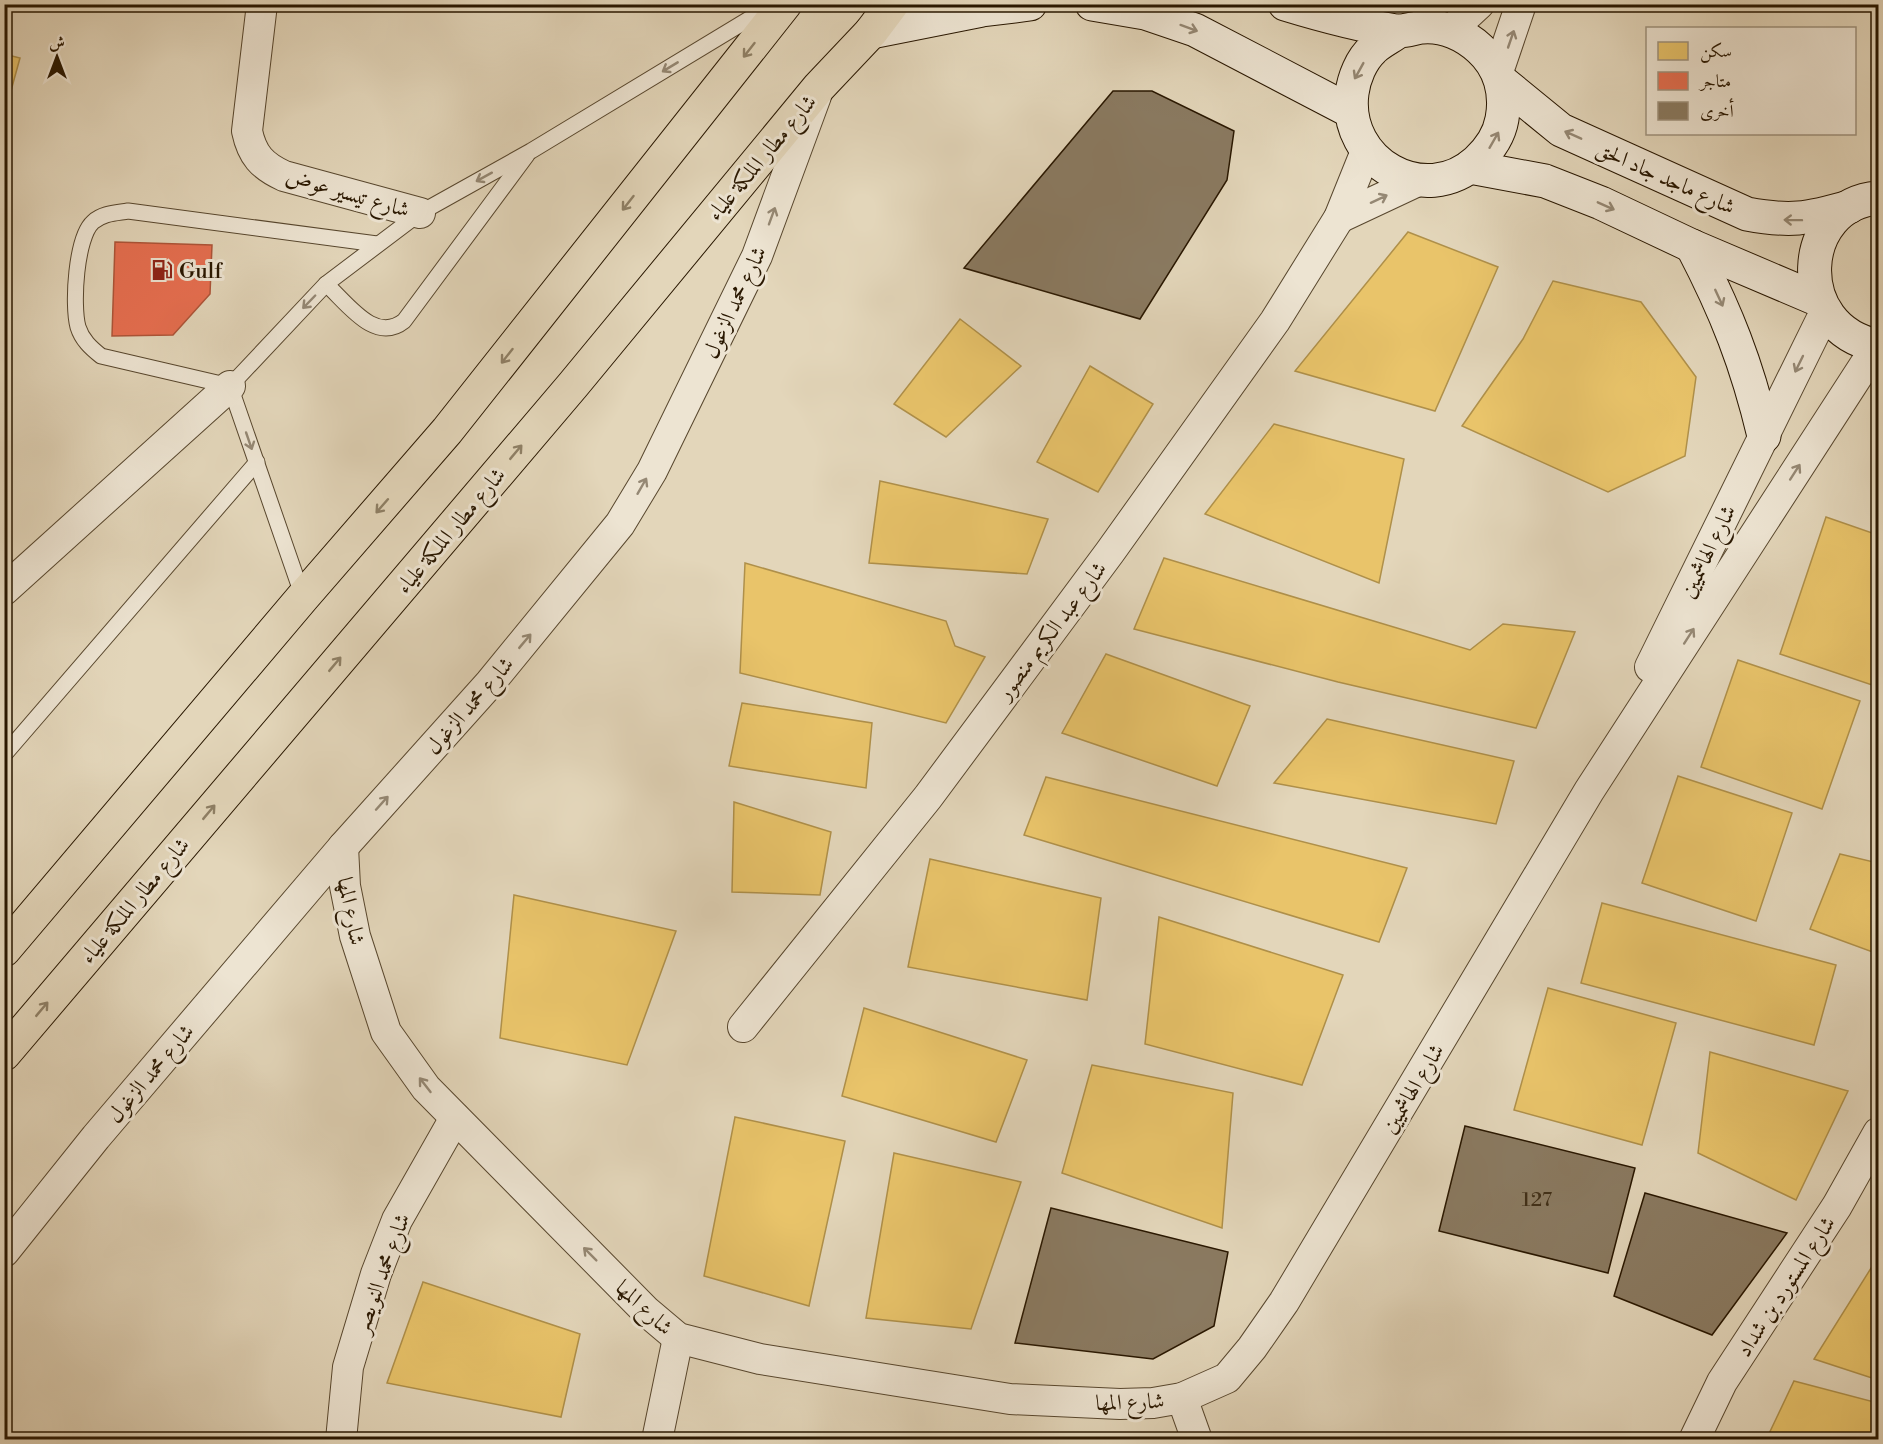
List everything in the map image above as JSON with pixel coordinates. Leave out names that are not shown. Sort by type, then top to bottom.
[{"type":"highway","points":[[4,950],[447,431],[785,4]]},
{"type":"highway","name":"شارع مطار الملكة علياء","points":[[4,1054],[573,385],[819,87],[872,32],[892,4]]},
{"type":"main road","points":[[872,32],[982,10],[1030,4]]},
{"type":"main road","points":[[1092,4],[1145,13],[1195,30],[1350,111]]},
{"type":"main road","points":[[1285,4],[1324,16],[1399,31],[1425,27],[1450,30],[1470,40],[1486,54],[1499,76],[1504,105],[1500,129],[1488,151],[1470,168],[1446,178],[1420,180],[1400,175],[1381,166],[1366,151],[1355,132],[1350,111],[1354,78],[1371,50],[1399,31]]},
{"type":"main road","name":"شارع ماجد جاد الحق","points":[[1499,76],[1561,129],[1747,214],[1775,219],[1806,220],[1864,202]]},
{"type":"main road","points":[[1470,168],[1545,181],[1601,203],[1822,306],[1847,334],[1877,346]]},
{"type":"main road","points":[[1822,306],[1813,274],[1817,248],[1830,225],[1864,202]]},
{"type":"main road","points":[[1692,246],[1719,298],[1739,345],[1750,378],[1764,436]]},
{"type":"street","name":"شارع تيسير عوض","points":[[262,4],[247,131],[250,146],[257,160],[270,170],[284,176],[420,213]]},
{"type":"street","points":[[1450,30],[1479,4]]},
{"type":"street","points":[[1499,76],[1521,4]]},
{"type":"street","name":"شارع محمد الزغول","points":[[4,1252],[96,1137],[343,847],[490,683],[620,524],[657,460],[757,256],[819,87]]},
{"type":"street","name":"شارع عبد الكريم منصور","points":[[744,1028],[928,797],[1110,552],[1275,321],[1339,218],[1366,151]]},
{"type":"street","points":[[1339,218],[1420,180]]},
{"type":"street","name":"شارع الهاشميين","points":[[1589,791],[1764,436],[1822,306]]},
{"type":"street","name":"شارع الهاشميين","points":[[1227,1378],[1252,1348],[1284,1302],[1589,791],[1877,346]]},
{"type":"street","points":[[4,590],[230,386]]},
{"type":"street","name":"شارع المها","points":[[343,847],[345,886],[355,936],[386,1032],[426,1088],[646,1311],[678,1338],[760,1359],[1010,1399],[1120,1404],[1153,1403],[1182,1398],[1227,1378]]},
{"type":"street","name":"شارع محمد النويصر","points":[[340,1440],[348,1367],[376,1274],[397,1220],[455,1118]]},
{"type":"street","name":"شارع المستورد بن شداد","points":[[1694,1440],[1722,1382],[1838,1206],[1878,1133]]},
{"type":"street","points":[[657,1440],[678,1338]]},
{"type":"street","points":[[1182,1398],[1197,1440]]},
{"type":"lane","points":[[230,386],[326,284],[420,213],[531,151],[774,4]]},
{"type":"lane","points":[[326,284],[372,327],[384,330],[395,328],[404,321],[531,151]]},
{"type":"lane","points":[[230,386],[101,356],[86,344],[78,327],[79,257],[82,238],[93,222],[109,213],[128,212],[377,244]]},
{"type":"lane","points":[[230,386],[303,597]]},
{"type":"lane","points":[[4,755],[257,462]]},
{"type":"building: سكن","points":[[4,54],[20,58],[4,116]]},
{"type":"building: سكن","points":[[1408,232],[1498,267],[1435,411],[1295,371]]},
{"type":"building: سكن","points":[[1553,281],[1641,302],[1696,377],[1685,456],[1608,492],[1462,426],[1523,339]]},
{"type":"building: سكن","points":[[960,319],[1021,366],[946,437],[894,404]]},
{"type":"building: سكن","points":[[1090,366],[1153,404],[1098,492],[1037,462]]},
{"type":"building: سكن","points":[[1274,424],[1404,459],[1379,583],[1205,514]]},
{"type":"building: سكن","points":[[880,481],[1048,519],[1027,574],[869,563]]},
{"type":"building: سكن","points":[[1826,517],[1878,535],[1878,687],[1780,654]]},
{"type":"building: سكن","points":[[1164,558],[1470,650],[1503,624],[1575,632],[1536,728],[1338,682],[1134,629]]},
{"type":"building: سكن","points":[[745,563],[946,621],[955,646],[985,657],[946,723],[740,673]]},
{"type":"building: سكن","points":[[1106,654],[1250,706],[1217,786],[1062,733]]},
{"type":"building: سكن","points":[[1738,660],[1860,701],[1822,809],[1701,767]]},
{"type":"building: سكن","points":[[742,703],[872,723],[866,788],[729,766]]},
{"type":"building: سكن","points":[[1327,719],[1514,761],[1496,824],[1274,783]]},
{"type":"building: سكن","points":[[1678,776],[1792,813],[1756,921],[1642,883]]},
{"type":"building: سكن","points":[[1046,777],[1407,868],[1379,942],[1024,835]]},
{"type":"building: سكن","points":[[734,802],[831,832],[820,895],[732,892]]},
{"type":"building: سكن","points":[[1840,854],[1878,863],[1878,954],[1810,929]]},
{"type":"building: سكن","points":[[930,859],[1101,898],[1087,1000],[908,967]]},
{"type":"building: سكن","points":[[514,895],[676,931],[627,1065],[500,1038]]},
{"type":"building: سكن","points":[[1602,903],[1836,965],[1814,1045],[1581,983]]},
{"type":"building: سكن","points":[[1159,917],[1343,975],[1302,1085],[1145,1044]]},
{"type":"building: سكن","points":[[1548,988],[1676,1023],[1642,1145],[1514,1110]]},
{"type":"building: سكن","points":[[864,1008],[1027,1060],[996,1142],[842,1096]]},
{"type":"building: سكن","points":[[1710,1052],[1848,1091],[1796,1200],[1698,1153]]},
{"type":"building: سكن","points":[[1092,1065],[1233,1093],[1222,1228],[1062,1173]]},
{"type":"building: سكن","points":[[735,1117],[845,1141],[809,1306],[704,1276]]},
{"type":"building: سكن","points":[[894,1153],[1021,1182],[971,1329],[866,1318]]},
{"type":"building: سكن","points":[[1878,1257],[1878,1380],[1814,1359]]},
{"type":"building: سكن","points":[[423,1282],[580,1334],[561,1417],[387,1383]]},
{"type":"building: سكن","points":[[1794,1381],[1878,1403],[1878,1440],[1766,1440]]},
{"type":"building: متاجر","name":"Gulf","points":[[115,242],[212,245],[210,294],[173,335],[112,336]]},
{"type":"building: أخرى","points":[[1113,91],[1152,91],[1234,131],[1227,180],[1140,319],[964,268]]},
{"type":"building: أخرى","points":[[1465,1126],[1635,1168],[1608,1273],[1439,1231]]},
{"type":"building: أخرى","points":[[1645,1193],[1787,1233],[1712,1335],[1614,1296]]},
{"type":"building: أخرى","points":[[1051,1208],[1228,1252],[1214,1326],[1153,1359],[1015,1343]]},
{"type":"place","name":"Gulf","points":[[162,270]]}]
